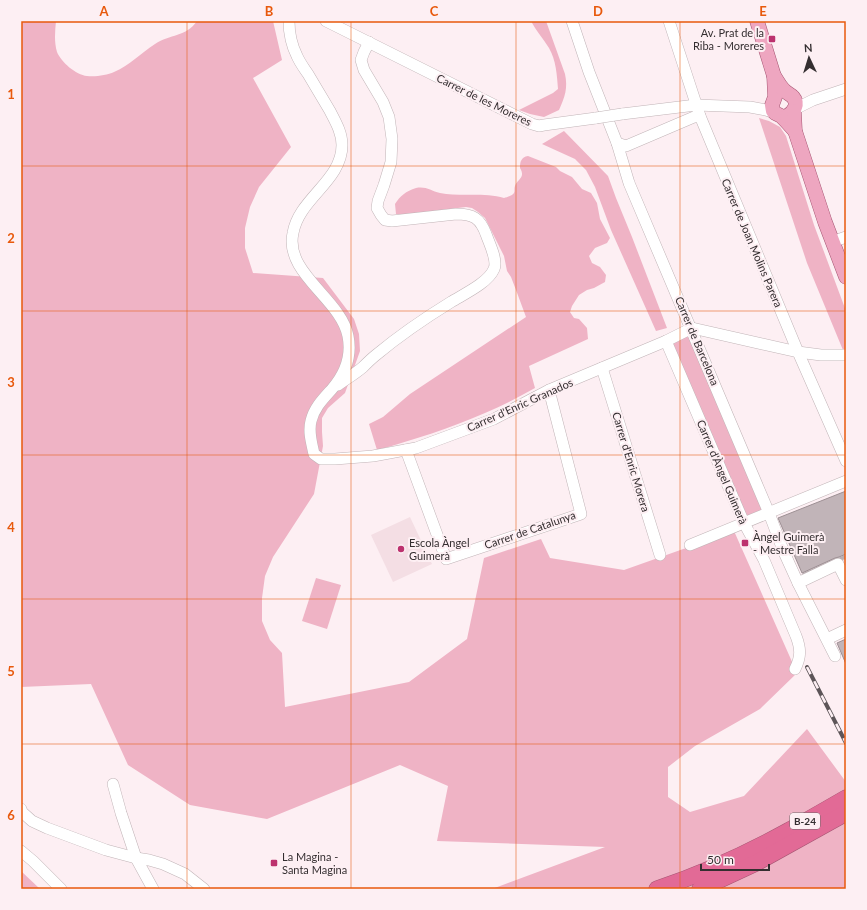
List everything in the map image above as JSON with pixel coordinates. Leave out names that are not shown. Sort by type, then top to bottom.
[{"type":"highway","name":"B-24","points":[[657,889],[709,870],[748,852],[787,832],[846,798]]},
{"type":"highway","name":"B-24","points":[[700,889],[756,863],[846,813]]},
{"type":"main road","points":[[757,21],[774,76],[783,89],[784,105],[795,131],[832,242],[846,278]]},
{"type":"street","points":[[288,21],[296,56],[334,118],[340,131],[342,145],[338,166],[298,217],[292,232],[292,246],[300,267],[339,314],[346,326],[350,351],[355,359],[362,361],[375,356]]},
{"type":"street","name":"Carrer de les Moreres","points":[[326,21],[532,124],[539,126],[696,105],[750,107],[767,104],[784,105],[813,100],[846,89]]},
{"type":"street","name":"Carrer de Barcelona","points":[[572,21],[589,72],[617,143],[630,182],[798,583],[835,656]]},
{"type":"street","name":"Carrer de Joan Molins Parera","points":[[669,21],[700,116],[798,352],[846,461]]},
{"type":"street","points":[[332,388],[362,368],[375,356],[422,320],[482,283],[491,275],[495,268],[494,258],[484,230],[474,216],[456,214],[392,221],[385,220],[377,208],[391,162],[392,139],[388,117],[383,102],[362,65],[362,56],[369,42]]},
{"type":"street","points":[[617,143],[626,146],[694,117],[700,116]]},
{"type":"street","points":[[832,242],[846,237]]},
{"type":"street","points":[[692,328],[798,352],[846,355]]},
{"type":"street","name":"Carrer d'Enric Granados","points":[[350,351],[342,375],[322,399],[310,422],[310,433],[314,454],[321,459],[373,456],[416,448],[494,419],[549,390],[666,341],[692,328]]},
{"type":"street","name":"Carrer d'Àngel Guimerà","points":[[666,341],[744,523],[764,560],[798,640],[800,654],[799,662],[794,669]]},
{"type":"street","name":"Carrer d'Enric Morera","points":[[602,368],[660,555]]},
{"type":"street","name":"Carrer de Catalunya","points":[[406,450],[446,559],[581,514],[549,390]]},
{"type":"street","points":[[690,545],[846,481]]},
{"type":"street","points":[[798,583],[838,564],[846,580]]},
{"type":"street","points":[[827,639],[846,630]]},
{"type":"street","points":[[113,784],[136,858],[153,889]]},
{"type":"street","points":[[21,809],[22,812],[32,821],[63,835],[106,850],[163,864],[185,874],[204,889]]},
{"type":"street","points":[[21,851],[33,860],[61,889]]},
{"type":"shaded area","points":[[21,21],[56,21],[56,48],[59,56],[65,64],[74,71],[83,75],[98,76],[120,69],[155,44],[188,30],[197,21],[273,21],[282,60],[253,78],[291,147],[259,187],[250,207],[245,228],[245,248],[253,273],[323,278],[354,319],[359,334],[360,351],[345,393],[328,408],[322,418],[323,446],[314,494],[273,557],[265,576],[262,598],[262,621],[270,640],[282,653],[285,707],[409,682],[467,639],[484,558],[541,539],[550,558],[624,570],[734,531],[797,673],[760,709],[695,746],[668,767],[668,797],[690,812],[744,796],[807,729],[846,782],[846,889],[492,889],[605,847],[437,841],[448,786],[400,765],[267,819],[190,805],[128,765],[91,684],[21,687]]},
{"type":"shaded area","points":[[531,21],[546,21],[566,79],[563,101],[559,110],[544,117],[519,110],[558,89],[556,68],[553,58],[547,44]]},
{"type":"shaded area","points":[[759,118],[780,127],[786,136],[814,225],[846,311],[846,355],[807,263]]},
{"type":"shaded area","points":[[564,131],[608,176],[667,328],[656,331],[611,230],[595,187],[586,170],[575,159],[542,144]]},
{"type":"shaded area","points":[[528,156],[556,167],[560,171],[572,177],[582,189],[591,193],[597,203],[600,219],[610,238],[607,243],[595,248],[589,256],[592,263],[600,267],[606,275],[605,282],[579,295],[570,312],[574,318],[579,319],[587,328],[588,339],[529,366],[535,388],[517,398],[459,424],[377,450],[369,424],[383,417],[410,394],[526,317],[511,277],[507,271],[504,256],[485,218],[472,208],[466,207],[400,215],[396,214],[395,204],[406,192],[416,188],[426,188],[448,194],[508,197],[514,193],[516,184],[522,176],[522,171],[520,168],[521,160]]},
{"type":"shaded area","points":[[691,331],[769,513],[744,523],[671,341]]},
{"type":"shaded area","name":"Escola Àngel Guimerà","points":[[410,517],[432,564],[393,582],[371,535]]},
{"type":"shaded area","points":[[316,578],[341,585],[327,629],[302,621]]},
{"type":"shaded area","points":[[21,871],[40,889],[21,889]]},
{"type":"building","points":[[846,491],[846,554],[802,573],[778,518]]},
{"type":"building","points":[[846,639],[846,664],[837,643]]},
{"type":"railway","points":[[807,667],[846,743]]},
{"type":"place","name":"Av. Prat de la Riba - Moreres","points":[[772,39]]},
{"type":"place","name":"Àngel Guimerà - Mestre Falla","points":[[745,543]]},
{"type":"place","name":"Escola Àngel Guimerà","points":[[401,549]]},
{"type":"place","name":"La Magina - Santa Magina","points":[[274,863]]}]
